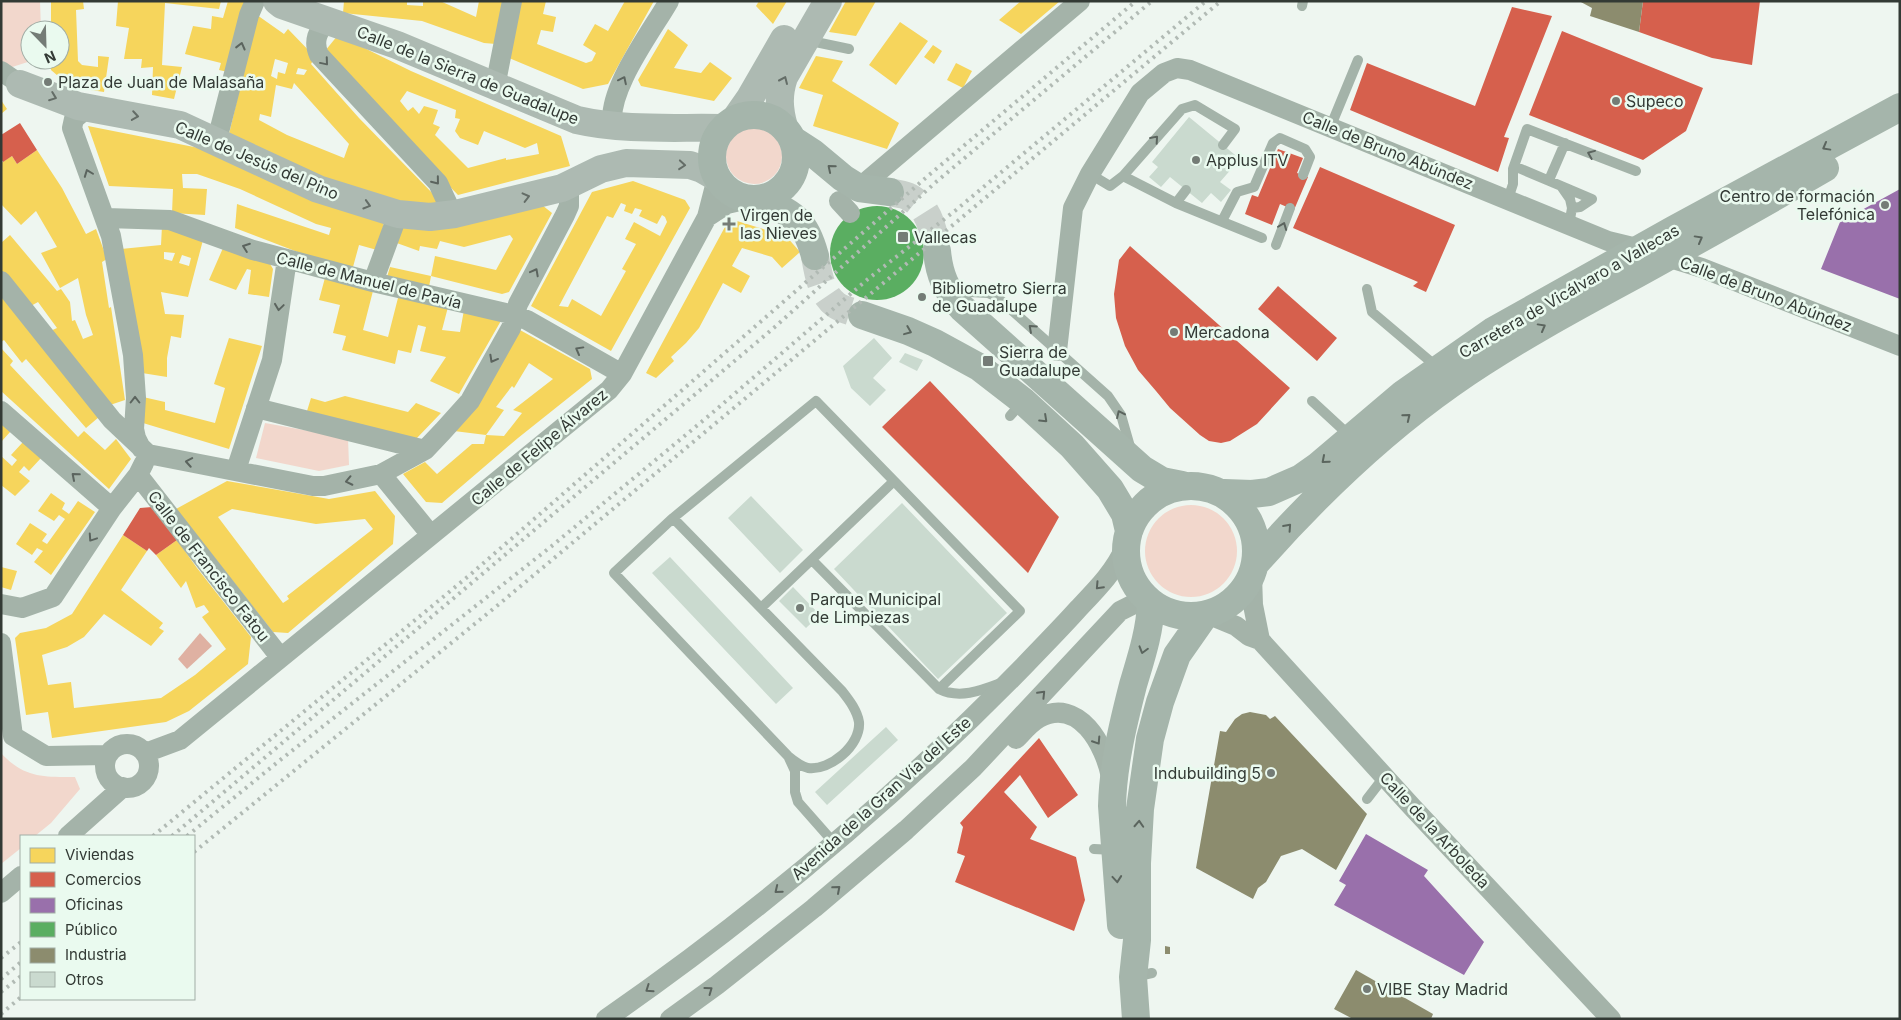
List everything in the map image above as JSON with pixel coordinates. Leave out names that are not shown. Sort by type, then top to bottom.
[{"type":"main road","name":"Carretera de Vicálvaro a Vallecas","points":[[1224,493],[1252,494],[1269,492],[1285,486],[1318,466],[1402,394],[1493,331],[1900,106]]},
{"type":"main road","points":[[815,256],[810,240],[800,222],[794,216],[755,199],[738,196],[727,190],[716,177],[711,151],[715,139],[729,123],[756,115],[773,119],[788,134],[843,178],[849,201],[890,192]]},
{"type":"main road","name":"Carretera de Vicálvaro a Vallecas","points":[[1254,569],[1300,513],[1334,480],[1410,414],[1452,383],[1511,344],[1900,125]]},
{"type":"main road","points":[[755,199],[774,194],[784,187],[792,176],[796,163],[796,152],[788,134]]},
{"type":"main road","points":[[862,315],[908,331],[935,343],[979,367],[1017,408],[1072,446],[1121,504],[1125,514],[1131,575],[1149,601],[1170,613],[1184,616],[1206,615],[1221,610],[1237,598],[1246,588],[1254,569],[1254,539],[1249,524],[1232,500],[1224,493],[1198,486],[1162,481],[1149,474],[1133,461],[969,315],[948,291],[942,279],[937,251]]},
{"type":"main road","points":[[1127,538],[1140,511],[1150,500],[1182,485]]},
{"type":"main road","points":[[1142,975],[1122,940],[1104,849],[1125,716],[1147,634],[1149,601]]},
{"type":"main road","points":[[1136,1019],[1142,975],[1137,940],[1137,863],[1140,809],[1150,739],[1172,666],[1206,615]]},
{"type":"street","points":[[208,137],[219,132],[249,15],[255,1]]},
{"type":"street","name":"Calle de la Sierra de Guadalupe","points":[[277,1],[282,5],[397,45],[577,120],[614,127],[729,123]]},
{"type":"street","points":[[495,87],[512,1]]},
{"type":"street","points":[[614,127],[612,120],[613,110],[621,82],[669,1]]},
{"type":"street","points":[[729,123],[760,81],[806,1]]},
{"type":"street","points":[[788,134],[779,108],[784,77],[828,1]]},
{"type":"street","points":[[849,201],[1080,1]]},
{"type":"street","points":[[329,22],[316,38],[316,48],[319,55],[438,183],[451,211],[455,214]]},
{"type":"street","name":"Calle de Bruno Abúndez","points":[[1059,341],[1074,208],[1090,174],[1140,93],[1164,73],[1177,68],[1190,70],[1508,199],[1570,216],[1616,244],[1641,249],[1702,268],[1900,346]]},
{"type":"street","points":[[11,77],[87,108],[74,120],[73,135],[106,218],[118,267],[133,355],[136,398],[134,429],[136,438],[145,451]]},
{"type":"street","name":"Calle de Jesús del Pino","points":[[87,108],[180,125],[318,189],[398,214],[430,217],[455,214],[569,185],[601,169],[626,163],[690,165],[716,177]]},
{"type":"street","name":"Calle de Felipe Álvarez","points":[[145,753],[180,740],[609,390],[622,374],[707,217],[716,177]]},
{"type":"street","points":[[1,281],[112,420],[145,451],[313,486],[324,486],[380,474],[425,450],[470,401],[511,328],[518,304],[565,216],[569,206],[569,185]]},
{"type":"street","name":"Calle de Felipe Álvarez","points":[[707,217],[726,204],[755,199]]},
{"type":"street","points":[[373,282],[398,214]]},
{"type":"street","name":"Calle de Manuel de Pavía","points":[[106,218],[170,220],[253,250],[373,282],[514,315],[527,320],[622,374]]},
{"type":"street","points":[[236,470],[272,360],[286,259]]},
{"type":"street","points":[[256,408],[425,450]]},
{"type":"street","points":[[1,411],[112,508]]},
{"type":"street","points":[[1,604],[22,608],[52,597],[112,508],[138,475],[145,451]]},
{"type":"street","points":[[380,474],[431,535]]},
{"type":"street","name":"Calle de Francisco Fatou","points":[[138,475],[280,657]]},
{"type":"street","name":"Avenida de la Gran Vía del Este","points":[[606,1019],[695,955],[835,844],[914,773],[1011,679],[1105,580],[1117,565],[1127,538]]},
{"type":"street","points":[[1254,569],[1253,604],[1260,640]]},
{"type":"street","points":[[670,1019],[814,908],[906,830],[973,768],[1120,612],[1136,603],[1149,601]]},
{"type":"street","name":"Calle de la Arboleda","points":[[1206,615],[1236,626],[1249,636],[1260,640],[1384,777],[1611,1019]]},
{"type":"street","points":[[1,643],[13,736],[46,756],[108,755],[119,746],[133,744],[145,753],[149,767],[144,781],[130,787],[123,787],[111,781],[106,768],[108,755]]},
{"type":"street","points":[[973,768],[1008,747],[1038,718],[1058,713],[1071,715],[1088,727],[1102,748],[1108,762],[1113,786]]},
{"type":"street","points":[[69,835],[123,787]]},
{"type":"street","points":[[1,892],[20,877]]},
{"type":"lane","points":[[805,40],[849,49]]},
{"type":"lane","points":[[1330,128],[1358,60]]},
{"type":"lane","points":[[1090,174],[1110,186],[1123,176],[1182,109],[1195,105],[1235,129],[1223,145]]},
{"type":"lane","points":[[1508,199],[1513,184],[1514,166],[1527,129],[1636,172]]},
{"type":"lane","points":[[1222,221],[1237,192],[1254,187],[1273,143],[1280,138],[1306,149],[1310,157],[1303,175]]},
{"type":"lane","points":[[1549,180],[1565,143]]},
{"type":"lane","points":[[1514,166],[1592,199],[1570,216]]},
{"type":"lane","points":[[1123,176],[1176,203],[1262,238]]},
{"type":"lane","points":[[1561,186],[1570,199],[1570,216]]},
{"type":"lane","points":[[1176,203],[1186,190]]},
{"type":"lane","points":[[1276,245],[1290,208]]},
{"type":"lane","points":[[1367,289],[1372,312],[1438,368]]},
{"type":"lane","points":[[948,291],[988,293],[997,297],[1059,341],[1118,408],[1127,434],[1133,461]]},
{"type":"lane","points":[[673,518],[842,691],[853,705],[859,722],[856,737],[834,762],[820,767],[807,768],[788,756],[614,573],[673,518],[816,401],[1020,611],[938,689]]},
{"type":"lane","points":[[1312,401],[1351,437]]},
{"type":"lane","points":[[761,608],[894,481]]},
{"type":"lane","points":[[812,560],[938,689],[953,695],[964,694],[985,689],[1011,679]]},
{"type":"lane","points":[[788,756],[795,770],[795,792],[798,802],[835,844]]},
{"type":"lane","points":[[1367,799],[1384,777]]},
{"type":"shaded area","points":[[1,1],[40,1],[41,20],[20,20],[20,64],[6,69],[1,62]]},
{"type":"shaded area","points":[[748,128],[760,128],[770,132],[778,140],[782,156],[778,172],[770,180],[760,184],[748,184],[738,180],[730,172],[726,162],[726,150],[730,140],[738,132]]},
{"type":"shaded area","points":[[265,423],[348,438],[349,465],[319,471],[256,458]]},
{"type":"shaded area","points":[[1191,505],[1208,509],[1223,519],[1233,534],[1237,551],[1233,568],[1223,583],[1208,593],[1191,597],[1174,593],[1159,583],[1149,568],[1145,551],[1149,534],[1159,519],[1174,509]]},
{"type":"shaded area","points":[[200,633],[212,646],[187,669],[178,659]]},
{"type":"shaded area","points":[[1,753],[9,761],[26,772],[53,777],[75,777],[80,789],[51,823],[36,835],[20,835],[20,849],[1,864]]},
{"type":"building: Viviendas","points":[[51,1],[83,1],[84,9],[76,10],[78,61],[82,65],[98,67],[98,56],[109,57],[104,92],[71,87],[51,70],[70,70],[70,20],[51,20]]},
{"type":"building: Viviendas","points":[[118,1],[221,1],[219,9],[165,3],[162,65],[182,67],[174,99],[152,95],[153,67],[141,68],[142,59],[124,59],[129,28],[116,26]]},
{"type":"building: Viviendas","points":[[228,1],[246,1],[228,72],[219,70],[221,63],[185,54],[193,26],[211,29],[212,16],[223,18]]},
{"type":"building: Viviendas","points":[[344,1],[407,1],[407,5],[423,6],[423,1],[440,1],[476,17],[479,1],[503,1],[496,44],[484,43],[422,21],[343,13]]},
{"type":"building: Viviendas","points":[[520,1],[546,1],[543,14],[556,17],[553,32],[541,30],[537,44],[586,63],[592,61],[596,53],[583,45],[595,24],[608,31],[625,1],[654,1],[608,84],[583,89],[509,58]]},
{"type":"building: Viviendas","points":[[759,1],[787,1],[773,24],[756,6]]},
{"type":"building: Viviendas","points":[[846,1],[876,1],[856,36],[829,32]]},
{"type":"building: Viviendas","points":[[1021,1],[1060,1],[1021,34],[999,20]]},
{"type":"building: Viviendas","points":[[257,15],[284,34],[288,29],[315,57],[311,64],[359,118],[439,200],[436,209],[393,202],[333,185],[229,134]],"holes":[[[275,59],[288,63],[285,74],[278,72],[277,79],[271,76]],[[298,68],[307,70],[304,75],[296,74]],[[294,83],[349,144],[344,158],[287,135],[259,120],[260,114],[271,117],[276,85],[292,89]]]},
{"type":"building: Viviendas","points":[[900,22],[928,41],[896,85],[869,65]]},
{"type":"building: Viviendas","points":[[668,29],[688,45],[674,68],[701,73],[710,62],[732,78],[714,101],[641,86],[638,80]]},
{"type":"building: Viviendas","points":[[338,35],[411,71],[561,136],[570,166],[458,195],[325,51]],"holes":[[[407,91],[456,110],[455,118],[460,119],[455,131],[460,138],[478,145],[484,131],[525,148],[537,143],[539,154],[506,160],[506,158],[468,168],[435,135],[440,127],[433,124],[438,110],[424,106],[419,114],[413,107],[408,111],[400,101]]]},
{"type":"building: Viviendas","points":[[933,45],[942,51],[934,64],[924,57]]},
{"type":"building: Viviendas","points":[[816,56],[843,61],[832,81],[899,123],[887,149],[813,126],[823,95],[799,88]]},
{"type":"building: Viviendas","points":[[956,63],[972,71],[963,88],[947,80]]},
{"type":"building: Viviendas","points":[[1,100],[7,109],[1,114]]},
{"type":"building: Viviendas","points":[[88,126],[199,148],[385,219],[377,250],[359,245],[353,267],[308,256],[235,228],[237,204],[329,235],[331,228],[316,224],[240,189],[197,174],[182,174],[183,188],[207,189],[205,215],[172,213],[173,189],[109,186]]},
{"type":"building: Viviendas","points":[[37,150],[62,188],[86,234],[96,229],[107,259],[102,262],[125,400],[107,406],[48,332],[57,328],[38,302],[29,307],[1,275],[1,243],[10,235],[57,291],[61,289],[70,302],[72,321],[75,320],[83,339],[93,335],[86,315],[78,278],[60,288],[41,253],[57,247],[36,211],[21,225],[1,204],[1,163],[12,156],[17,164]]},
{"type":"building: Viviendas","points":[[633,181],[685,200],[690,208],[611,351],[531,306],[592,192]],"holes":[[[621,203],[626,205],[624,211],[632,214],[635,208],[642,210],[639,216],[657,224],[662,215],[665,217],[667,222],[660,236],[634,222],[625,239],[636,244],[622,269],[626,271],[601,316],[572,299],[568,307],[559,306],[607,216],[613,218]]]},
{"type":"building: Viviendas","points":[[542,205],[552,213],[509,292],[502,294],[431,276],[435,256],[496,270],[513,239],[510,235],[464,247],[440,241],[437,249],[420,246],[419,251],[394,242],[403,224]]},
{"type":"building: Viviendas","points":[[737,221],[786,236],[800,252],[782,268],[772,257],[742,248],[732,266],[750,276],[741,293],[723,283],[699,328],[671,357],[674,361],[656,378],[646,373],[726,225]]},
{"type":"building: Viviendas","points":[[162,226],[203,240],[188,297],[161,292],[165,314],[184,315],[181,338],[171,336],[167,358],[167,377],[142,373],[121,249],[161,245]],"holes":[[[164,252],[175,253],[172,261],[164,259]],[[182,255],[191,258],[189,266],[179,263]]]},
{"type":"building: Viviendas","points":[[223,248],[269,262],[273,269],[269,297],[248,294],[251,270],[247,269],[236,290],[209,280]]},
{"type":"building: Viviendas","points":[[390,267],[431,276],[429,287],[387,277]]},
{"type":"building: Viviendas","points":[[326,274],[374,287],[363,330],[388,337],[399,294],[448,307],[442,330],[460,332],[464,310],[502,319],[459,394],[430,381],[446,357],[420,351],[426,327],[418,325],[411,353],[398,350],[395,364],[342,350],[346,336],[333,333],[340,305],[319,300]]},
{"type":"building: Viviendas","points":[[1,293],[99,417],[86,428],[26,359],[22,363],[4,340],[1,342]]},
{"type":"building: Viviendas","points":[[520,330],[590,369],[592,379],[518,438],[442,503],[426,502],[403,474],[425,462],[437,474],[472,444],[484,444],[486,435],[454,431]],"holes":[[[529,363],[553,379],[513,410],[522,413],[504,436],[486,435],[504,410],[496,407],[512,386],[514,388]]]},
{"type":"building: Viviendas","points":[[229,338],[262,346],[229,449],[143,423],[143,397],[165,402],[165,410],[215,423],[225,388],[214,384]]},
{"type":"building: Viviendas","points":[[1,348],[13,361],[10,365],[78,437],[84,431],[105,450],[116,439],[131,459],[109,489],[1,391]]},
{"type":"building: Viviendas","points":[[345,396],[408,412],[416,403],[441,413],[416,439],[307,411],[311,398],[325,402]]},
{"type":"building: Viviendas","points":[[1,422],[11,431],[1,442]]},
{"type":"building: Viviendas","points":[[23,442],[41,458],[29,471],[24,466],[19,472],[30,481],[15,496],[1,485],[1,456],[12,466],[17,460],[11,455]]},
{"type":"building: Viviendas","points":[[227,481],[329,499],[375,491],[395,516],[393,544],[288,633],[273,632],[176,509]],"holes":[[[232,509],[316,524],[365,519],[373,529],[287,596],[289,599],[283,603],[218,517]]]},
{"type":"building: Viviendas","points":[[51,493],[65,503],[62,509],[69,514],[78,501],[95,512],[51,575],[34,562],[43,551],[37,548],[32,555],[16,544],[30,523],[47,534],[42,541],[47,544],[65,519],[59,515],[54,521],[38,511]]},
{"type":"building: Viviendas","points":[[123,535],[147,551],[121,590],[163,623],[159,628],[164,631],[151,646],[104,614],[84,637],[67,647],[42,655],[48,685],[71,682],[74,708],[161,698],[195,675],[226,649],[202,617],[209,612],[204,605],[196,608],[186,581],[181,588],[156,555],[177,540],[251,637],[248,664],[189,711],[166,722],[52,738],[48,712],[26,715],[15,638],[20,633],[46,628],[72,614]]},
{"type":"building: Viviendas","points":[[1,567],[17,571],[11,590],[1,587]]},
{"type":"building: Comercios","points":[[1643,1],[1760,1],[1752,65],[1712,58],[1639,32]]},
{"type":"building: Comercios","points":[[1512,7],[1552,16],[1504,137],[1509,138],[1498,172],[1350,110],[1367,63],[1475,106]]},
{"type":"building: Comercios","name":"Supeco","points":[[1562,31],[1703,88],[1686,131],[1643,160],[1529,115]]},
{"type":"building: Comercios","points":[[20,123],[37,150],[17,164],[12,156],[3,162],[1,159],[1,135]]},
{"type":"building: Comercios","points":[[1278,149],[1303,158],[1297,173],[1308,177],[1294,210],[1280,204],[1272,225],[1245,214],[1252,195],[1258,197]]},
{"type":"building: Comercios","points":[[1320,167],[1455,225],[1426,292],[1413,286],[1418,282],[1293,228]]},
{"type":"building: Comercios","name":"Mercadona","points":[[1130,246],[1290,388],[1257,424],[1230,441],[1221,443],[1209,441],[1170,408],[1138,370],[1125,346],[1116,318],[1114,294],[1119,260]]},
{"type":"building: Comercios","points":[[1278,286],[1337,338],[1317,361],[1258,309]]},
{"type":"building: Comercios","points":[[930,381],[1059,517],[1028,573],[882,427]]},
{"type":"building: Comercios","points":[[152,507],[177,540],[156,555],[149,548],[147,551],[123,535],[140,508]]},
{"type":"building: Comercios","points":[[1039,738],[1078,795],[1048,818],[1020,775],[1004,792],[1037,827],[1030,839],[1076,857],[1085,900],[1074,931],[955,882],[965,856],[957,853],[963,827],[960,823]]},
{"type":"building: Oficinas","points":[[1900,189],[1900,299],[1821,269],[1840,222]]},
{"type":"building: Oficinas","points":[[1366,834],[1428,870],[1424,876],[1484,942],[1464,975],[1334,905],[1346,885],[1339,881]]},
{"type":"building: Público","points":[[877,206],[895,210],[910,220],[920,235],[924,253],[920,271],[910,286],[895,296],[877,300],[859,296],[844,286],[834,271],[830,253],[834,235],[844,220],[859,210]]},
{"type":"building: Industria","points":[[1579,1],[1643,1],[1639,32],[1590,16],[1592,8]]},
{"type":"building: Industria","name":"Indubuilding 5","points":[[1250,712],[1266,715],[1270,719],[1275,716],[1367,814],[1336,870],[1302,849],[1281,856],[1266,882],[1258,888],[1253,899],[1196,868],[1220,731],[1226,732],[1235,719],[1242,714]]},
{"type":"building: Industria","points":[[1165,946],[1170,947],[1170,954],[1165,954]]},
{"type":"building: Industria","name":"VIBE Stay Madrid","points":[[1356,970],[1433,1014],[1431,1019],[1353,1019],[1334,1009]]},
{"type":"building: Otros","name":"Applus ITV","points":[[1189,117],[1240,159],[1220,182],[1231,190],[1221,202],[1211,193],[1202,203],[1170,177],[1161,187],[1149,177],[1158,167],[1152,162]]},
{"type":"building: Otros","points":[[874,338],[892,358],[873,378],[886,390],[870,406],[851,388],[843,366]]},
{"type":"building: Otros","points":[[905,353],[923,360],[917,371],[899,362]]},
{"type":"building: Otros","points":[[751,496],[803,550],[780,573],[728,518]]},
{"type":"building: Otros","points":[[902,503],[1007,613],[938,679],[834,569]]},
{"type":"building: Otros","points":[[670,557],[793,688],[776,704],[652,573]]},
{"type":"building: Otros","name":"Parque Municipal de Limpiezas","points":[[793,587],[820,615],[806,628],[779,601]]},
{"type":"building: Otros","points":[[886,727],[898,740],[827,805],[815,792]]},
{"type":"tunnel","points":[[890,192],[907,196],[922,207],[929,220],[937,251]]},
{"type":"tunnel","points":[[815,256],[821,283],[827,295],[836,305],[862,315]]},
{"type":"railway","points":[[154,835],[471,574],[929,175],[1136,1]]},
{"type":"railway","points":[[173,835],[776,326],[936,182],[1152,1]]},
{"type":"railway","points":[[188,835],[553,545],[711,414],[868,279],[956,210],[1206,1]]},
{"type":"railway","points":[[195,851],[498,605],[1221,1]]},
{"type":"railway","points":[[1,958],[20,943]]},
{"type":"railway","points":[[1,979],[20,963]]},
{"type":"railway","points":[[1,992],[20,977]]},
{"type":"railway","points":[[1,1014],[20,998]]},
{"type":"place","name":"Plaza de Juan de Malasaña","points":[[48,82]]},
{"type":"place","name":"Supeco","points":[[1616,101]]},
{"type":"place","name":"Applus ITV","points":[[1196,160]]},
{"type":"place","name":"Centro de formación Telefónica","points":[[1885,205]]},
{"type":"place","name":"Virgen de las Nieves","points":[[729,224]]},
{"type":"place","name":"Vallecas","points":[[903,237]]},
{"type":"place","name":"Bibliometro Sierra de Guadalupe","points":[[922,297]]},
{"type":"place","name":"Mercadona","points":[[1174,332]]},
{"type":"place","name":"Sierra de Guadalupe","points":[[988,361]]},
{"type":"place","name":"Parque Municipal de Limpiezas","points":[[800,608]]},
{"type":"place","name":"Indubuilding 5","points":[[1271,773]]},
{"type":"place","name":"VIBE Stay Madrid","points":[[1367,989]]}]
